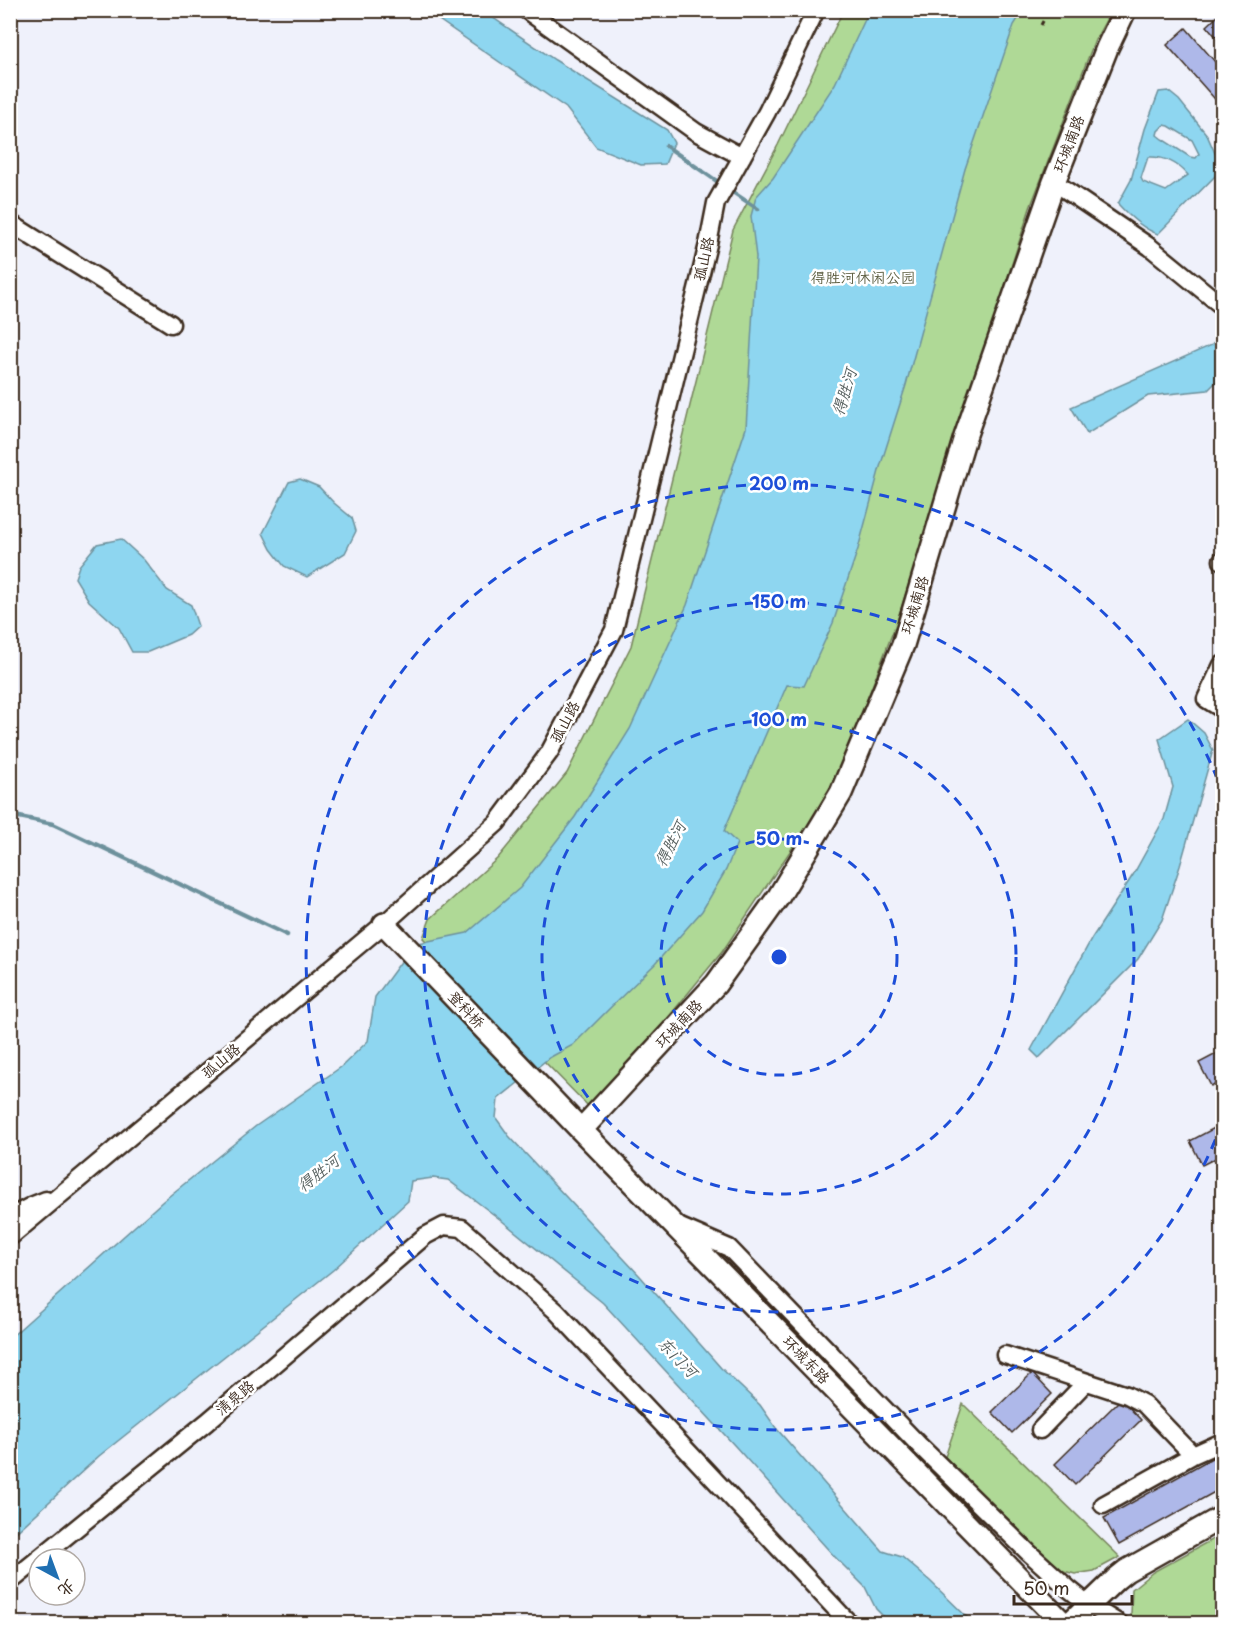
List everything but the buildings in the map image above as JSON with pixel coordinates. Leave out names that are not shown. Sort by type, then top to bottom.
[{"type":"main road","name":"环城南路","points":[[581,1130],[716,984],[779,896],[841,793],[903,645],[965,437],[1054,182],[1107,48],[1125,10]]},
{"type":"main road","name":"登科桥","points":[[384,924],[548,1096]]},
{"type":"main road","name":"环城东路","points":[[548,1096],[1064,1623]]},
{"type":"main road","points":[[1069,1623],[1126,1571],[1222,1518]]},
{"type":"street","points":[[526,10],[696,132],[742,157]]},
{"type":"street","name":"孤山路","points":[[10,1237],[384,924],[497,823],[549,753],[614,630],[716,203],[767,112],[816,10]]},
{"type":"street","points":[[1054,182],[1150,247],[1222,306]]},
{"type":"street","points":[[10,223],[171,324]]},
{"type":"street","points":[[1222,665],[1206,699],[1222,709]]},
{"type":"street","points":[[10,1217],[61,1194]]},
{"type":"street","points":[[673,1224],[729,1248],[912,1438],[1011,1536],[1089,1605],[1120,1623]]},
{"type":"street","name":"清泉路","points":[[10,1582],[207,1422],[425,1236],[444,1226],[462,1228],[556,1311],[850,1623]]},
{"type":"street","points":[[1005,1355],[1127,1395],[1144,1404],[1193,1455]]},
{"type":"street","points":[[1040,1431],[1086,1382]]},
{"type":"street","points":[[1103,1505],[1193,1455],[1222,1442]]},
{"type":"path","points":[[1041,25],[1050,10]]},
{"type":"green space","name":"得胜河休闲公园","points":[[843,11],[1111,11],[1095,40],[1030,208],[897,621],[834,786],[722,952],[592,1110],[423,938],[430,919],[498,858],[567,773],[631,646],[733,230],[778,145]]},
{"type":"green space","points":[[963,1404],[1120,1557],[1094,1571],[1075,1574],[1060,1570],[945,1457]]},
{"type":"green space","points":[[1222,1534],[1222,1623],[1140,1623],[1131,1615],[1132,1589],[1153,1572]]},
{"type":"water","points":[[426,11],[483,11],[555,60],[667,130],[674,143],[665,164],[641,165],[596,147],[566,108]]},
{"type":"water","points":[[869,11],[1023,11],[1014,25],[965,169],[858,549],[833,623],[804,686],[787,685],[724,831],[737,843],[726,870],[702,911],[655,964],[573,1045],[549,1058],[498,1099],[496,1118],[509,1136],[640,1276],[721,1368],[760,1405],[776,1428],[883,1551],[902,1557],[973,1623],[890,1623],[876,1609],[865,1587],[603,1303],[448,1180],[433,1178],[411,1181],[408,1201],[333,1270],[99,1456],[11,1537],[11,1337],[163,1201],[256,1126],[341,1067],[368,1041],[375,997],[414,944],[467,933],[520,888],[575,817],[630,729],[687,605],[746,428],[756,257],[751,216],[756,197],[773,178],[835,84]]},
{"type":"water","points":[[1168,91],[1179,100],[1207,135],[1222,169],[1158,234],[1136,222],[1118,204],[1131,180],[1145,129],[1159,92]],"holes":[[[1164,125],[1192,140],[1199,154],[1196,158],[1190,157],[1157,135]],[[1148,157],[1170,161],[1188,175],[1166,191],[1143,182],[1141,178]]]},
{"type":"water","points":[[1222,333],[1222,376],[1208,390],[1148,396],[1087,434],[1071,407],[1212,345]]},
{"type":"water","points":[[300,479],[319,487],[352,518],[356,531],[345,553],[307,577],[284,566],[271,549],[263,533],[289,482]]},
{"type":"water","points":[[121,539],[144,560],[167,590],[191,605],[198,626],[188,635],[148,652],[132,652],[119,628],[89,601],[75,578],[79,566],[97,544]]},
{"type":"water","points":[[1188,719],[1204,733],[1213,750],[1162,920],[1138,959],[1039,1058],[1031,1050],[1092,938],[1133,875],[1164,819],[1173,787],[1159,739]]},
{"type":"waterway","points":[[666,146],[721,184]]},
{"type":"waterway","points":[[728,189],[758,209]]},
{"type":"waterway","points":[[10,815],[53,824],[287,935]]},
{"type":"water label","name":"得胜河","points":[[844,392]]},
{"type":"water label","name":"得胜河","points":[[670,844]]},
{"type":"water label","name":"得胜河","points":[[318,1173]]},
{"type":"water label","name":"东门河","points":[[678,1357]]}]
